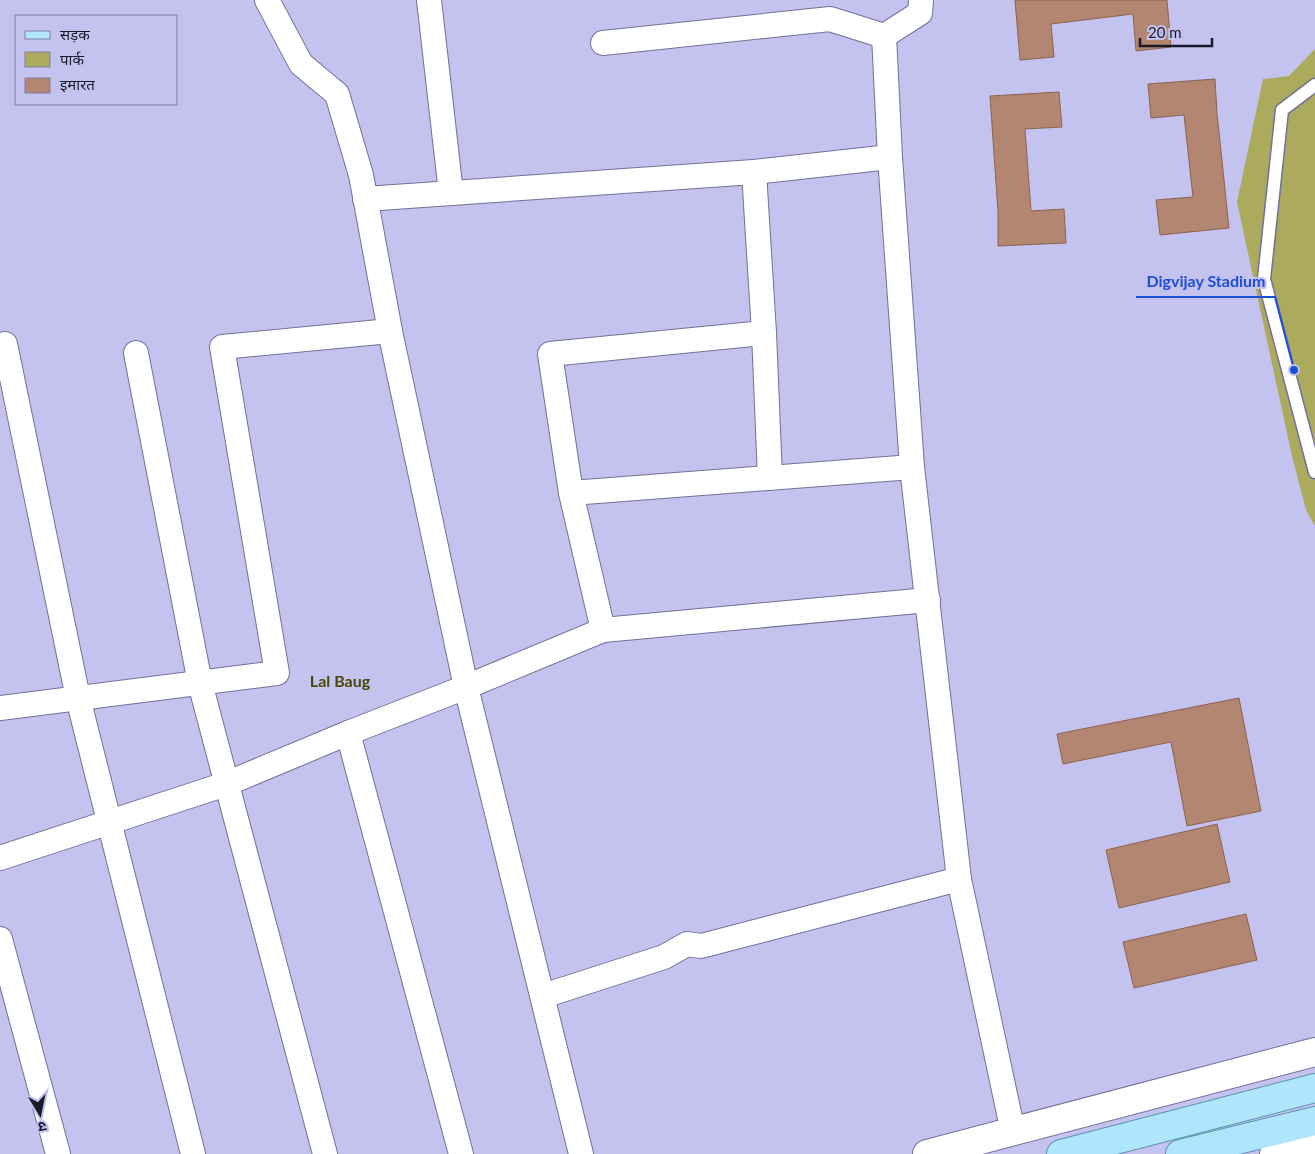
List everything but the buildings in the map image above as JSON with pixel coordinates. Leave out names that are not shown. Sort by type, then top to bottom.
[{"type":"main road","points":[[1060,1154],[1315,1088]]},
{"type":"main road","points":[[1180,1154],[1315,1121]]},
{"type":"street","points":[[267,0],[301,64],[337,94],[361,175],[390,331],[466,687],[581,1154]]},
{"type":"street","points":[[429,0],[451,193]]},
{"type":"street","points":[[884,36],[920,13],[920,0]]},
{"type":"street","points":[[603,43],[830,19],[884,36]]},
{"type":"street","points":[[884,36],[890,157],[912,467],[959,879],[1013,1132]]},
{"type":"street","points":[[365,199],[754,172],[890,157]]},
{"type":"street","points":[[754,172],[764,333],[770,478]]},
{"type":"street","points":[[0,708],[277,673],[222,347],[390,331]]},
{"type":"street","points":[[603,630],[571,493],[550,354],[764,333]]},
{"type":"street","points":[[5,344],[78,698],[193,1154]]},
{"type":"street","points":[[136,353],[200,683],[324,1154]]},
{"type":"street","points":[[571,493],[912,467]]},
{"type":"street","points":[[0,858],[226,784],[603,630],[928,600]]},
{"type":"street","points":[[348,733],[462,1154]]},
{"type":"street","points":[[543,996],[664,956],[687,944],[701,946],[959,879]]},
{"type":"street","points":[[0,939],[58,1154]]},
{"type":"street","points":[[927,1154],[1315,1052]]},
{"type":"street","points":[[1274,1154],[1315,1144]]},
{"type":"lane","points":[[1315,85],[1282,110],[1264,279],[1315,472]]},
{"type":"green space","points":[[1315,49],[1315,526],[1306,510],[1292,456],[1237,202],[1263,79],[1289,76]]},
{"type":"place","name":"Digvijay Stadium","points":[[1294,370]]},
{"type":"district","name":"Lal Baug","points":[[340,681]]}]
